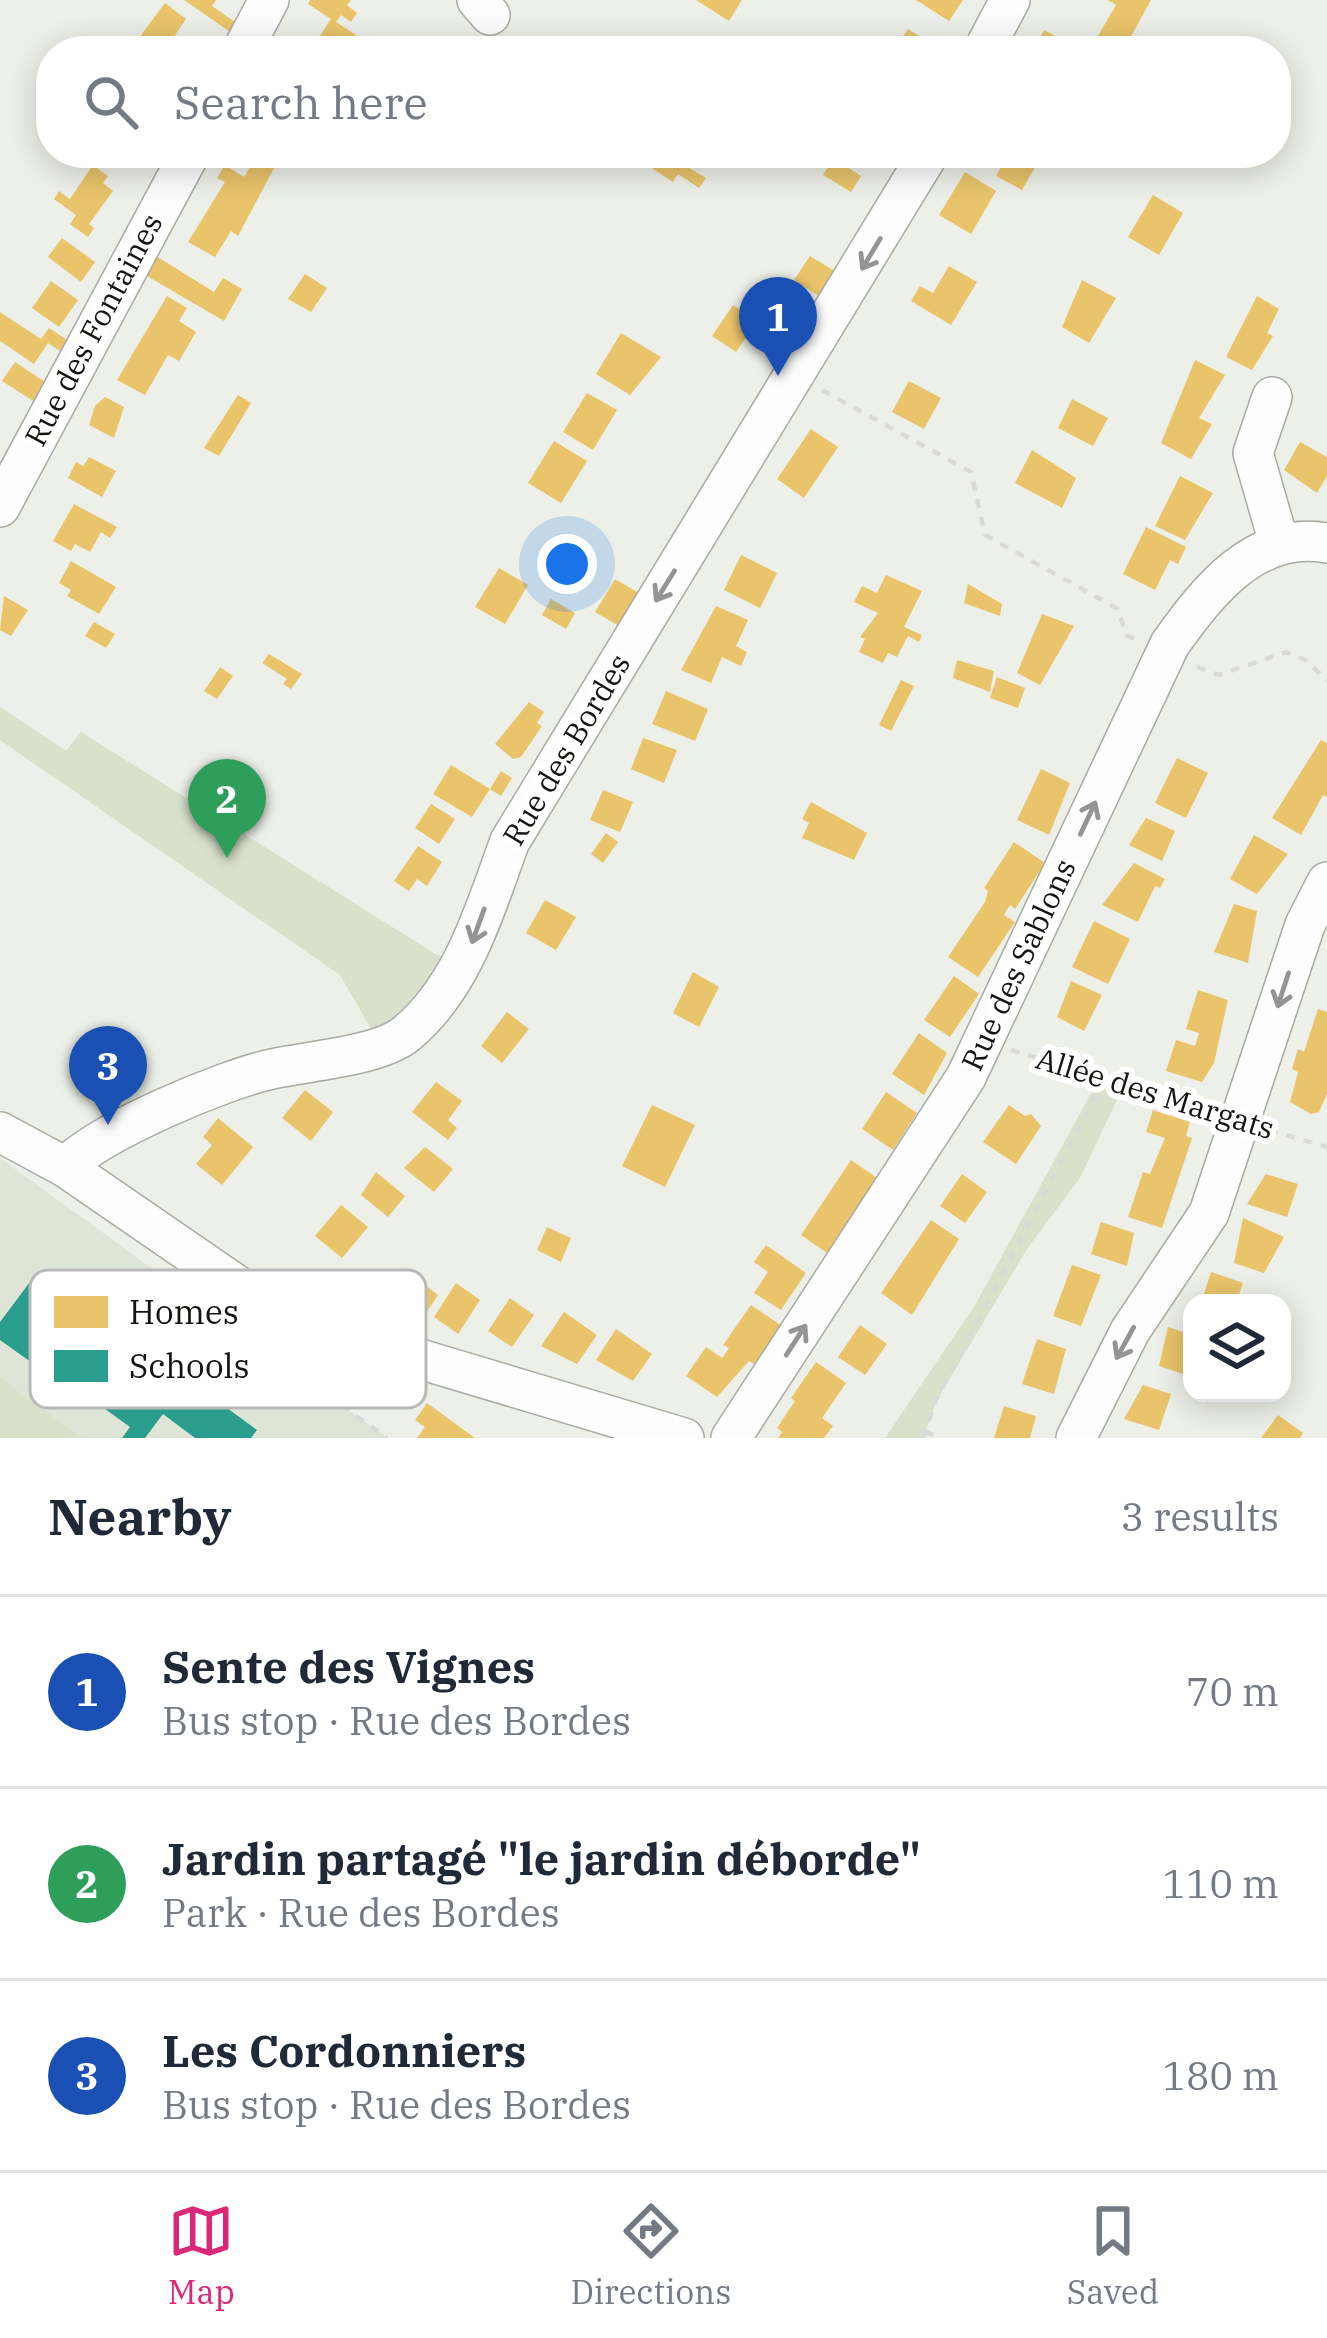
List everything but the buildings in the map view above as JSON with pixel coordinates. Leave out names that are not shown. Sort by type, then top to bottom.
[{"type":"street","points":[[250,36],[268,0]]},
{"type":"street","points":[[991,36],[1010,0]]},
{"type":"street","name":"Rue des Fontaines","points":[[0,507],[182,168]]},
{"type":"street","name":"Rue des Bordes","points":[[65,1167],[81,1151],[160,1112],[266,1070],[389,1043],[412,1028],[464,962],[510,841],[920,168]]},
{"type":"street","points":[[1272,397],[1253,453],[1279,543],[1301,538],[1327,543]]},
{"type":"street","name":"Rue des Sablons","points":[[731,1438],[941,1121],[1166,653],[1202,599],[1240,564],[1279,543]]},
{"type":"street","points":[[1076,1438],[1130,1330],[1209,1213],[1305,925],[1327,882]]},
{"type":"street","points":[[0,1132],[65,1167],[215,1270]]},
{"type":"street","points":[[426,1361],[684,1438]]},
{"type":"path","points":[[795,376],[970,472],[985,535],[1118,609],[1126,635],[1220,676],[1286,652],[1305,660],[1327,680]]},
{"type":"path","name":"Allée des Margats","points":[[983,1041],[1327,1147]]},
{"type":"path","points":[[942,1438],[924,1435],[937,1400],[1105,1078]]},
{"type":"path","points":[[348,1408],[382,1437]]},
{"type":"shaded area","points":[[0,707],[66,751],[81,732],[445,960],[405,1011],[374,1034],[340,975],[0,740]]},
{"type":"shaded area","points":[[1100,1077],[1124,1085],[1080,1178],[1027,1249],[937,1400],[923,1438],[885,1438],[975,1305]]},
{"type":"shaded area","points":[[0,1158],[154,1270],[30,1270],[30,1408],[346,1408],[388,1438],[0,1438]]},
{"type":"shaded area","points":[[0,1378],[30,1400],[30,1408],[41,1408],[82,1438],[0,1438]]},
{"type":"place","name":"Sente des Vignes","points":[[778,376]]},
{"type":"place","name":"Jardin partagé \"le jardin déborde\"","points":[[227,858]]},
{"type":"place","name":"Les Cordonniers","points":[[108,1125]]}]
